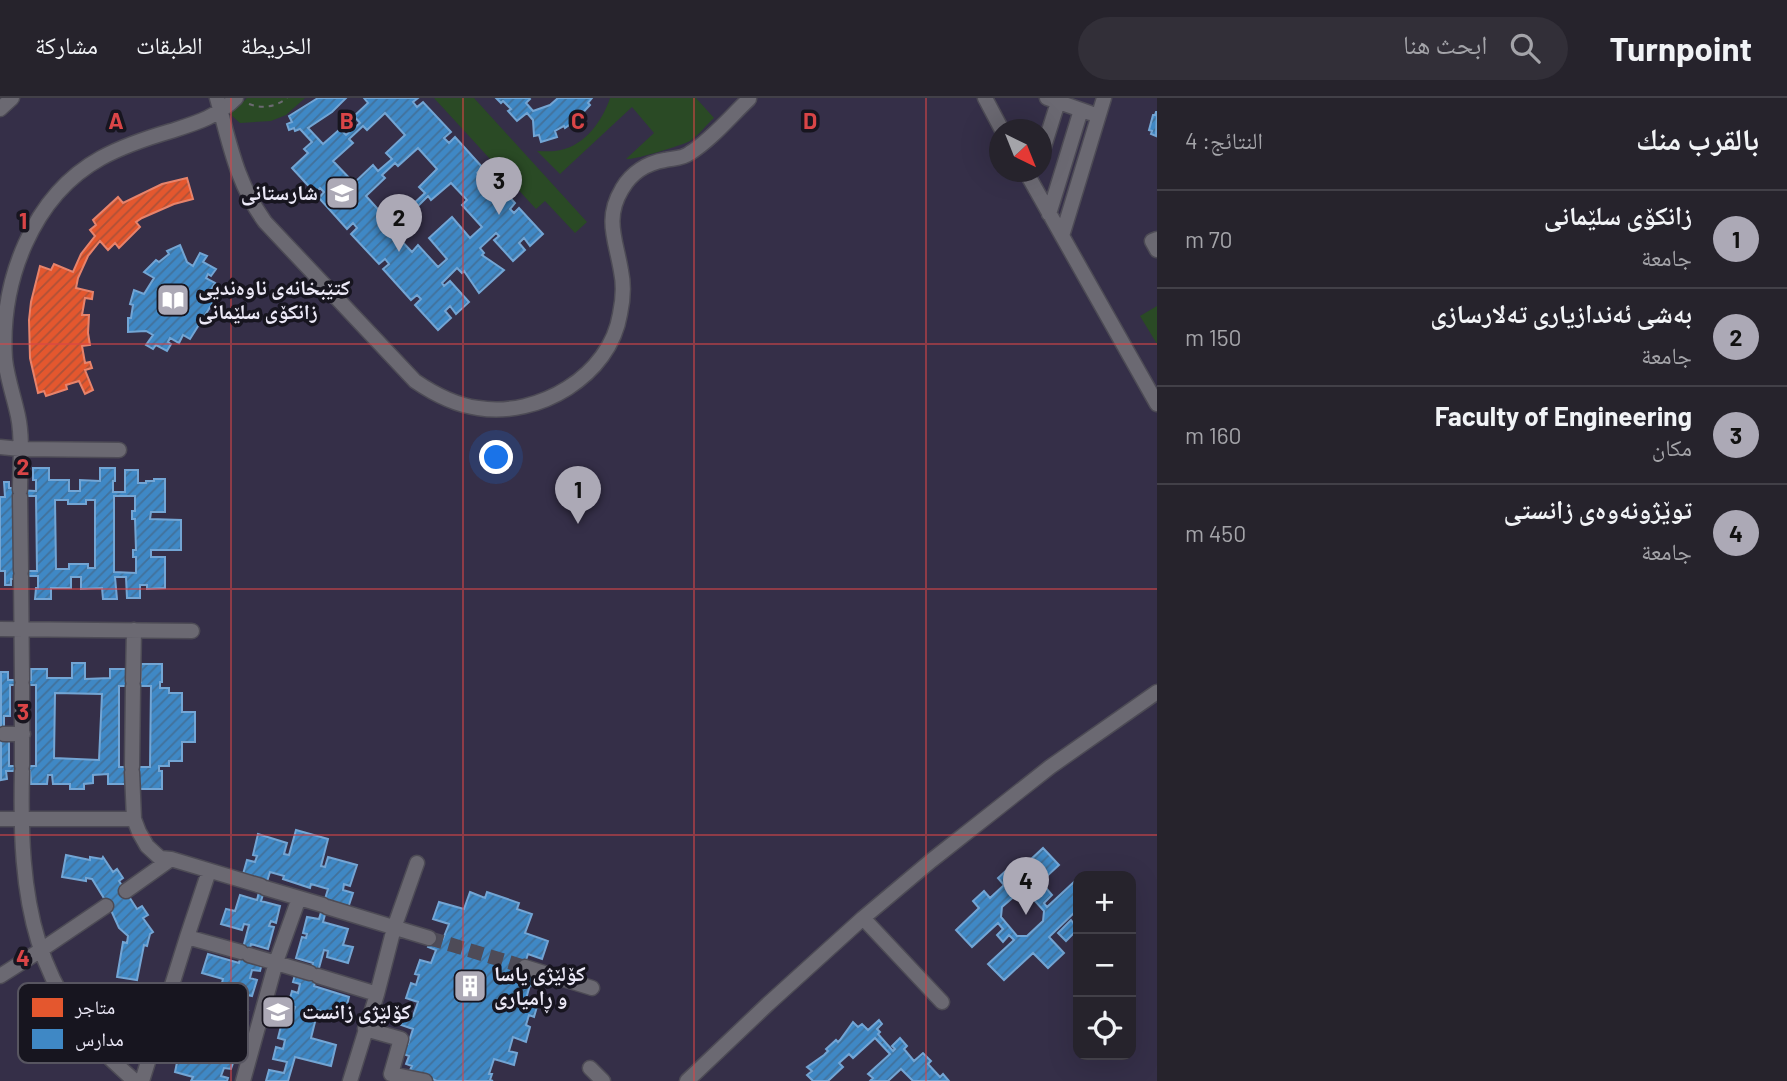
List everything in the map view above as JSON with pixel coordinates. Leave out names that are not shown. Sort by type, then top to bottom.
[{"type":"street","points":[[0,109],[12,98]]},
{"type":"street","points":[[985,98],[996,119]]},
{"type":"street","points":[[1062,236],[1104,98]]},
{"type":"street","points":[[54,983],[33,924],[25,877],[21,818],[23,734],[20,449],[19,418],[5,358],[8,293],[20,253],[38,219],[66,184],[98,159],[136,142],[208,119],[218,105],[240,99]]},
{"type":"street","points":[[218,105],[237,171],[251,202],[265,222],[402,369],[427,389],[454,402],[480,409],[502,409],[550,398],[570,387],[600,359],[614,336],[621,312],[622,281],[612,219],[621,189],[631,176],[648,165],[665,159],[688,156],[749,99]]},
{"type":"street","points":[[1049,119],[1053,100],[1098,116]]},
{"type":"street","points":[[1049,214],[1081,110]]},
{"type":"street","points":[[1034,182],[1049,214],[1157,404]]},
{"type":"street","points":[[1157,239],[1152,242],[1157,250]]},
{"type":"street","points":[[0,447],[118,450]]},
{"type":"street","points":[[0,629],[192,631]]},
{"type":"street","points":[[134,630],[134,819],[147,846],[160,858],[429,939]]},
{"type":"street","points":[[687,1081],[863,918],[932,860],[1050,767],[1157,692]]},
{"type":"street","points":[[4,734],[23,734]]},
{"type":"street","points":[[0,819],[134,819]]},
{"type":"street","points":[[126,891],[170,859]]},
{"type":"street","points":[[350,1081],[394,928],[417,863]]},
{"type":"street","points":[[173,983],[209,871]]},
{"type":"street","points":[[243,1081],[276,962],[299,898]]},
{"type":"street","points":[[0,976],[106,906]]},
{"type":"street","points":[[863,918],[942,1002]]},
{"type":"street","points":[[187,937],[377,994]]},
{"type":"street","points":[[524,967],[592,988]]},
{"type":"street","points":[[365,1029],[401,1039],[391,1074],[425,1081]]},
{"type":"street","points":[[115,1063],[135,1081]]},
{"type":"street","points":[[142,1081],[148,1063]]},
{"type":"street","points":[[590,1068],[603,1081]]},
{"type":"path","points":[[240,99],[251,105],[265,107],[287,98]]},
{"type":"shaded area","points":[[0,98],[1157,98],[1157,1081],[0,1081]]},
{"type":"green space","points":[[247,98],[305,98],[286,115],[271,121],[240,123],[232,116],[232,109],[237,102]]},
{"type":"green space","points":[[434,98],[474,98],[587,222],[575,233],[545,201],[536,209]]},
{"type":"green space","points":[[610,98],[696,98],[714,118],[690,141],[626,159],[654,133],[632,107],[560,174],[537,151],[558,151],[578,143],[598,123]]},
{"type":"green space","points":[[1157,306],[1157,344],[1140,316]]},
{"type":"building: متاجر","points":[[187,178],[193,199],[142,218],[136,222],[140,227],[119,248],[115,243],[108,250],[100,241],[88,256],[78,278],[76,288],[93,292],[92,299],[85,298],[82,315],[89,315],[90,345],[82,346],[85,363],[90,362],[92,368],[85,370],[93,390],[85,394],[79,381],[66,385],[67,389],[46,396],[44,391],[38,393],[30,358],[29,320],[40,266],[51,270],[54,264],[73,272],[81,254],[95,236],[90,230],[96,225],[93,220],[118,197],[123,203],[162,184]]},
{"type":"building: مدارس","points":[[318,98],[346,98],[332,112],[308,128],[323,144],[340,129],[346,135],[360,123],[354,116],[368,103],[364,98],[418,98],[413,102],[417,107],[423,102],[451,132],[444,138],[449,143],[455,137],[483,168],[477,173],[481,179],[488,173],[515,203],[510,209],[514,213],[519,208],[543,234],[530,246],[524,238],[519,243],[525,250],[513,261],[494,240],[499,236],[496,233],[480,248],[484,253],[482,255],[504,270],[479,293],[464,271],[462,273],[457,268],[442,283],[444,286],[450,281],[469,302],[456,314],[450,306],[445,311],[451,318],[438,330],[415,305],[421,299],[417,295],[411,300],[383,269],[389,264],[385,259],[379,264],[351,234],[357,228],[353,223],[347,229],[319,198],[324,192],[320,188],[315,193],[292,168],[308,153],[304,149],[312,142],[300,129],[289,130],[287,124],[292,122],[289,116]],"holes":[[[385,113],[405,135],[386,153],[392,159],[378,171],[373,165],[354,183],[333,161],[353,143],[349,139],[363,126],[367,130]],[[418,148],[437,169],[419,187],[425,193],[411,206],[404,200],[385,217],[366,196],[385,178],[382,175],[395,163],[398,166]],[[451,183],[467,200],[462,205],[482,227],[470,238],[452,217],[429,238],[447,259],[438,267],[418,245],[412,252],[395,234],[417,213],[414,210],[428,196],[431,200]]]},
{"type":"building: مدارس","points":[[496,98],[529,98],[526,103],[533,111],[550,105],[558,98],[592,98],[588,103],[590,105],[576,120],[555,131],[557,137],[541,142],[539,135],[534,136],[533,120],[527,113],[517,121],[508,111],[511,109]]},
{"type":"building: مدارس","points":[[1157,112],[1156,136],[1149,130]]},
{"type":"building: مدارس","name":"کتێبخانەی ناوەندیی زانکۆی سلێمانی","points":[[180,245],[187,262],[193,266],[200,253],[207,256],[203,262],[216,269],[206,278],[215,283],[210,292],[217,296],[190,339],[183,335],[179,343],[170,338],[168,342],[171,344],[167,351],[156,345],[153,349],[146,345],[153,335],[146,331],[128,332],[128,318],[131,318],[133,305],[130,304],[134,290],[144,294],[154,278],[144,272],[156,260],[159,262],[169,254],[167,251]]},
{"type":"building: مدارس","points":[[33,468],[49,468],[49,480],[69,480],[69,491],[80,491],[80,480],[100,481],[100,468],[115,468],[113,492],[125,492],[125,470],[138,470],[138,483],[165,479],[165,512],[151,512],[150,519],[181,520],[181,550],[151,550],[151,557],[165,557],[165,588],[147,589],[147,585],[140,585],[140,598],[127,598],[126,577],[115,577],[117,599],[103,599],[102,588],[81,589],[81,577],[71,577],[71,588],[51,588],[51,599],[35,599],[38,576],[14,576],[11,585],[5,585],[5,571],[0,571],[0,497],[5,497],[4,482],[9,482],[9,488],[13,490],[36,491],[36,480],[33,480]],"holes":[[[13,496],[36,496],[37,571],[15,571]],[[114,496],[135,496],[132,519],[135,519],[136,550],[133,550],[133,557],[136,557],[136,573],[114,572]],[[55,500],[68,500],[68,504],[86,504],[86,500],[95,500],[95,568],[88,568],[88,564],[69,564],[69,569],[56,569]]]},
{"type":"building: مدارس","points":[[72,663],[85,663],[85,679],[110,678],[110,669],[126,669],[126,681],[141,682],[141,664],[162,664],[160,688],[169,688],[169,693],[182,693],[182,712],[195,712],[195,742],[182,742],[182,761],[169,761],[169,766],[159,766],[159,771],[162,771],[162,789],[139,789],[139,772],[125,772],[125,784],[108,784],[108,774],[93,775],[93,783],[84,784],[84,789],[70,789],[70,784],[53,784],[52,775],[48,775],[47,784],[31,784],[30,771],[6,771],[7,779],[1,780],[1,672],[8,672],[8,680],[31,680],[31,669],[47,669],[47,678],[72,678]],"holes":[[[10,685],[36,685],[36,766],[9,766],[9,735],[4,735],[4,716],[10,716]],[[119,686],[151,686],[150,767],[119,767]],[[55,693],[102,694],[99,760],[54,758]]]},
{"type":"building: مدارس","name":"کۆلێژی زانست","points":[[296,830],[328,839],[321,866],[325,867],[328,857],[357,865],[350,886],[344,884],[343,890],[353,893],[348,908],[328,903],[323,922],[348,929],[343,945],[353,947],[348,963],[327,957],[328,951],[324,950],[314,986],[349,997],[344,1017],[318,1010],[311,1038],[336,1045],[331,1066],[295,1057],[288,1081],[266,1081],[269,1070],[284,1073],[287,1062],[273,1059],[276,1047],[283,1049],[285,1040],[278,1038],[282,1022],[290,1025],[295,1007],[288,1005],[292,991],[298,993],[300,984],[293,982],[296,971],[310,974],[313,963],[296,958],[302,937],[306,938],[307,934],[303,933],[307,917],[319,919],[328,889],[311,884],[310,888],[270,872],[261,901],[280,906],[276,923],[271,921],[269,926],[274,927],[268,949],[251,944],[248,956],[263,960],[260,971],[252,970],[250,978],[257,980],[252,996],[248,995],[248,983],[222,983],[223,979],[202,973],[208,954],[239,963],[249,925],[244,924],[242,930],[221,924],[226,909],[235,911],[240,895],[257,900],[262,880],[243,874],[247,860],[255,862],[257,856],[253,855],[258,834],[287,843],[284,854],[289,855]]},
{"type":"building: مدارس","points":[[1043,848],[1059,865],[1032,890],[1038,896],[1046,888],[1052,895],[1044,903],[1047,907],[1073,883],[1073,914],[1049,937],[1064,953],[1048,968],[1033,953],[1004,980],[988,964],[1014,940],[1009,935],[1003,942],[997,935],[1003,929],[998,923],[972,947],[956,930],[979,908],[973,901],[984,891],[990,898],[1004,885],[998,878],[1009,868],[1015,874]],"holes":[[[1027,892],[1044,911],[1043,921],[1027,936],[1017,936],[1001,917],[1002,907],[1017,894]]]},
{"type":"building: مدارس","points":[[66,855],[90,860],[90,857],[103,857],[113,872],[117,869],[123,878],[119,881],[137,909],[142,906],[148,915],[143,918],[153,932],[147,946],[144,945],[137,980],[117,977],[123,942],[127,943],[128,936],[119,928],[92,879],[86,878],[86,881],[62,877]]},
{"type":"building: مدارس","name":"کۆلێژی یاسا و ڕامیاری","points":[[470,892],[485,898],[487,892],[519,903],[517,909],[532,914],[525,933],[548,941],[542,959],[528,954],[523,969],[544,976],[540,988],[530,985],[526,999],[538,1003],[534,1017],[529,1015],[526,1025],[530,1027],[526,1042],[513,1037],[509,1051],[517,1053],[514,1065],[494,1059],[489,1074],[492,1074],[490,1080],[493,1081],[437,1081],[410,1070],[412,1066],[406,1064],[409,1056],[398,1052],[405,1043],[408,1044],[413,1029],[401,1025],[405,1014],[413,1016],[418,1002],[406,998],[411,983],[416,985],[419,975],[415,974],[420,960],[431,963],[436,950],[428,947],[432,935],[443,939],[449,924],[433,919],[439,902],[464,909]]},
{"type":"building: مدارس","points":[[1071,920],[1073,934],[1066,941],[1058,933]]},
{"type":"building: مدارس","points":[[879,1020],[882,1024],[877,1029],[880,1032],[878,1034],[893,1051],[895,1049],[892,1046],[900,1038],[907,1046],[904,1049],[914,1061],[923,1053],[931,1061],[928,1064],[940,1077],[943,1074],[949,1081],[913,1081],[901,1069],[888,1081],[870,1081],[873,1078],[868,1074],[890,1054],[875,1038],[853,1058],[849,1054],[839,1063],[843,1067],[828,1081],[813,1081],[807,1075],[812,1071],[807,1067],[824,1055],[828,1051],[826,1049],[836,1040],[838,1042],[853,1022],[858,1027],[862,1024],[868,1030]]},
{"type":"building: مدارس","name":"کۆلێژی زانست","points":[[177,1063],[233,1063],[231,1069],[224,1068],[221,1076],[228,1078],[227,1081],[191,1081],[193,1077],[175,1072]]},
{"type":"tunnel","points":[[429,938],[525,967]]},
{"type":"place","name":"شارستانی","points":[[342,193]]},
{"type":"place","name":"Faculty of Engineering","points":[[499,215]]},
{"type":"place","name":"بەشی ئەندازیاری تەلارسازی","points":[[399,252]]},
{"type":"place","name":"کتێبخانەی ناوەندیی زانکۆی سلێمانی","points":[[173,300]]},
{"type":"place","name":"زانکۆی سلێمانی","points":[[578,524]]},
{"type":"place","name":"توێژونەوەی زانستی","points":[[1026,915]]},
{"type":"place","name":"کۆلێژی یاسا و ڕامیاری","points":[[470,986]]},
{"type":"place","name":"کۆلێژی زانست","points":[[278,1012]]}]
